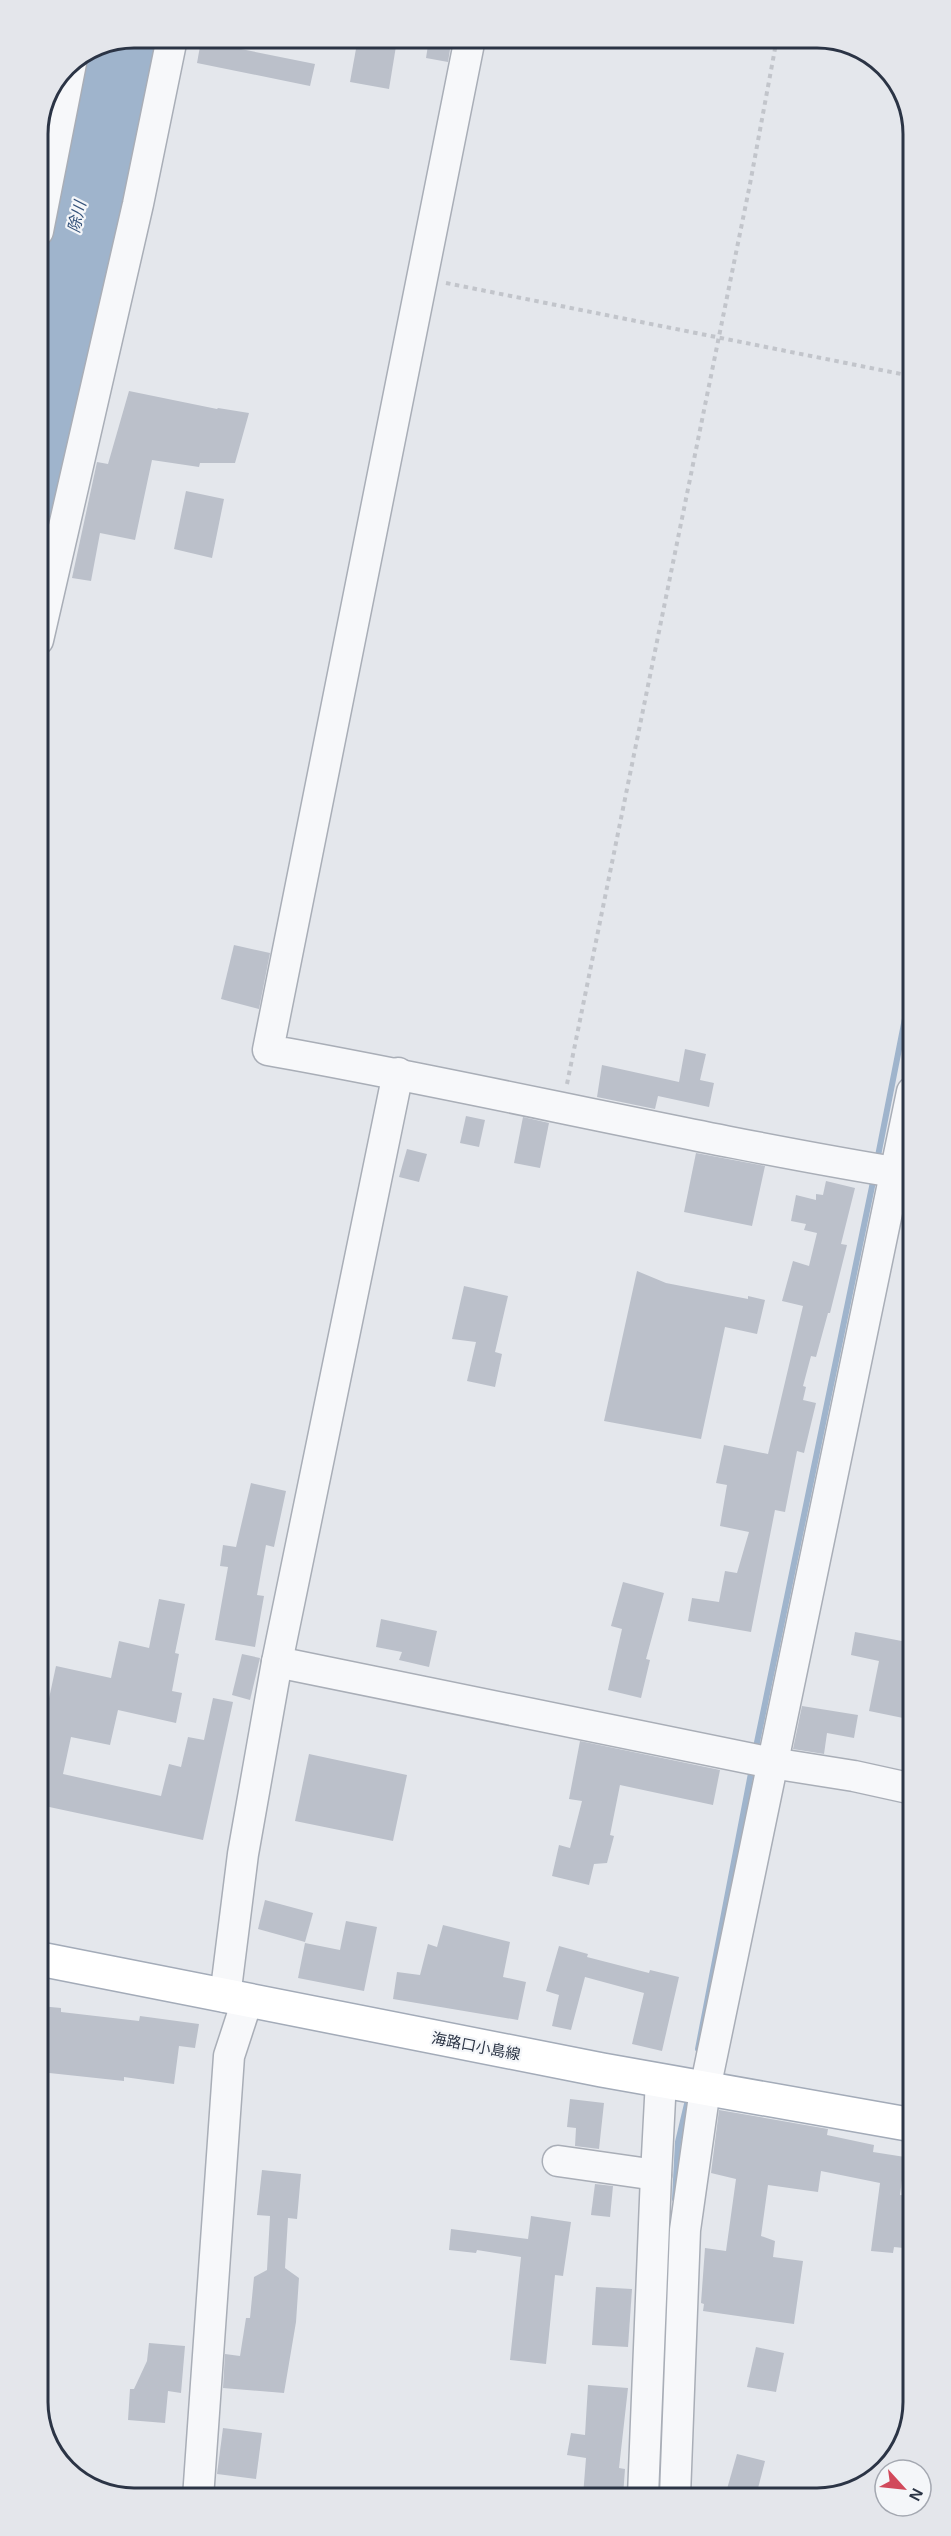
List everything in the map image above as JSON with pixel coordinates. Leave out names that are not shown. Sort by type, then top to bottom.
[{"type":"main road","name":"海路口小島線","points":[[48,1961],[602,2070],[903,2123]]},
{"type":"street","points":[[48,596],[138,204],[170,48]]},
{"type":"street","points":[[468,48],[268,1050],[398,1073],[564,1109],[903,1174],[772,1763],[705,2088],[685,2230],[675,2488]]},
{"type":"street","points":[[48,167],[67,80]]},
{"type":"street","points":[[199,2488],[229,2056],[236,1999],[243,1854],[277,1662],[398,1073]]},
{"type":"street","points":[[277,1662],[772,1763],[854,1776],[903,1787]]},
{"type":"street","points":[[643,2488],[661,2080]]},
{"type":"street","points":[[558,2161],[656,2175]]},
{"type":"path","points":[[564,1109],[569,1070],[599,934],[717,338],[750,184],[775,48]]},
{"type":"path","points":[[421,278],[903,375]]},
{"type":"water","name":"除川","points":[[162,48],[48,547],[48,234],[85,63],[117,50]]},
{"type":"building","points":[[200,48],[236,48],[315,64],[310,86],[197,63]]},
{"type":"building","points":[[356,48],[396,48],[389,89],[350,82]]},
{"type":"building","points":[[428,48],[450,48],[448,62],[426,58]]},
{"type":"building","points":[[129,391],[217,409],[249,413],[235,463],[200,463],[199,467],[152,460],[135,540],[100,533],[91,581],[72,578],[97,462],[108,464]]},
{"type":"building","points":[[186,491],[224,499],[212,558],[174,549]]},
{"type":"building","points":[[234,945],[270,953],[259,1009],[221,999]]},
{"type":"building","points":[[685,1049],[706,1054],[700,1080],[714,1083],[709,1107],[658,1096],[655,1109],[597,1097],[602,1065],[679,1082]]},
{"type":"building","points":[[466,1116],[485,1120],[479,1147],[460,1143]]},
{"type":"building","points":[[523,1117],[549,1123],[540,1168],[514,1163]]},
{"type":"building","points":[[407,1149],[427,1154],[419,1182],[399,1177]]},
{"type":"building","points":[[696,1153],[765,1166],[752,1226],[684,1212]]},
{"type":"building","points":[[826,1181],[855,1188],[841,1244],[847,1245],[830,1313],[828,1313],[816,1357],[811,1356],[803,1386],[806,1387],[803,1400],[816,1403],[804,1453],[797,1451],[785,1512],[775,1510],[751,1632],[688,1621],[692,1598],[719,1602],[725,1571],[737,1573],[749,1532],[720,1526],[727,1485],[716,1483],[724,1445],[768,1454],[803,1306],[782,1301],[793,1261],[809,1266],[817,1233],[804,1230],[806,1224],[791,1221],[796,1195],[816,1200],[816,1194],[823,1195]]},
{"type":"building","points":[[637,1271],[666,1283],[748,1299],[748,1296],[765,1300],[757,1334],[725,1327],[701,1439],[604,1421]]},
{"type":"building","points":[[464,1286],[508,1296],[495,1352],[502,1354],[495,1387],[467,1381],[476,1342],[452,1339]]},
{"type":"building","points":[[251,1483],[286,1491],[274,1547],[266,1545],[257,1595],[264,1596],[255,1647],[215,1640],[228,1567],[220,1566],[223,1545],[236,1547]]},
{"type":"building","points":[[623,1582],[664,1593],[646,1659],[650,1660],[641,1698],[608,1690],[622,1629],[611,1626]]},
{"type":"building","points":[[159,1599],[185,1604],[175,1653],[179,1654],[172,1691],[182,1693],[176,1723],[118,1710],[110,1745],[71,1737],[63,1774],[161,1796],[169,1764],[181,1767],[188,1737],[204,1740],[213,1698],[233,1702],[203,1840],[48,1807],[48,1703],[56,1666],[111,1678],[119,1641],[149,1648]]},
{"type":"building","points":[[381,1619],[437,1631],[429,1667],[399,1660],[402,1652],[376,1647]]},
{"type":"building","points":[[855,1632],[903,1641],[903,1718],[869,1711],[879,1661],[851,1655]]},
{"type":"building","points":[[242,1654],[260,1658],[250,1700],[232,1695]]},
{"type":"building","points":[[802,1706],[858,1715],[854,1738],[827,1733],[824,1754],[793,1749]]},
{"type":"building","points":[[580,1741],[720,1770],[713,1805],[620,1785],[610,1835],[614,1836],[607,1863],[594,1864],[589,1885],[552,1876],[559,1845],[570,1848],[582,1801],[569,1799]]},
{"type":"building","points":[[309,1754],[407,1775],[393,1841],[295,1821]]},
{"type":"building","points":[[265,1900],[313,1913],[305,1942],[258,1929]]},
{"type":"building","points":[[346,1921],[377,1927],[364,1991],[298,1978],[305,1943],[340,1950]]},
{"type":"building","points":[[443,1925],[510,1942],[503,1977],[526,1982],[518,2020],[393,1999],[397,1972],[420,1975],[428,1944],[437,1947]]},
{"type":"building","points":[[559,1946],[588,1954],[587,1957],[649,1973],[650,1970],[679,1977],[662,2051],[632,2044],[644,1993],[585,1977],[571,2030],[552,2026],[559,1995],[546,1991]]},
{"type":"building","points":[[48,2007],[61,2008],[61,2012],[139,2021],[140,2016],[199,2024],[195,2048],[179,2046],[174,2084],[124,2077],[124,2081],[48,2073]]},
{"type":"building","points":[[570,2099],[604,2103],[599,2149],[575,2146],[576,2128],[567,2127]]},
{"type":"building","points":[[719,2110],[828,2129],[827,2135],[874,2145],[873,2152],[903,2157],[900,2195],[903,2195],[903,2248],[894,2247],[893,2253],[871,2251],[880,2183],[821,2171],[818,2192],[768,2185],[761,2236],[775,2241],[773,2257],[803,2261],[794,2324],[703,2311],[704,2304],[701,2303],[705,2248],[726,2251],[736,2179],[711,2173]]},
{"type":"building","points":[[262,2170],[301,2174],[297,2219],[288,2218],[285,2268],[299,2278],[296,2322],[284,2393],[223,2388],[225,2354],[240,2356],[246,2318],[250,2318],[254,2277],[267,2270],[270,2216],[257,2215]]},
{"type":"building","points":[[595,2184],[613,2186],[610,2217],[591,2215]]},
{"type":"building","points":[[531,2216],[571,2222],[563,2276],[555,2275],[546,2364],[510,2360],[521,2257],[477,2250],[476,2253],[449,2250],[451,2229],[528,2239]]},
{"type":"building","points":[[596,2287],[632,2289],[628,2347],[592,2345]]},
{"type":"building","points":[[149,2343],[185,2346],[181,2393],[168,2391],[165,2423],[128,2420],[130,2389],[134,2389],[147,2361]]},
{"type":"building","points":[[756,2347],[784,2353],[776,2392],[747,2387]]},
{"type":"building","points":[[588,2385],[628,2388],[619,2468],[625,2469],[624,2488],[584,2488],[586,2458],[567,2455],[571,2433],[585,2435]]},
{"type":"building","points":[[223,2428],[262,2433],[256,2479],[217,2474]]},
{"type":"building","points":[[737,2454],[765,2461],[758,2488],[727,2488]]},
{"type":"waterway","points":[[877,1161],[903,1029]]},
{"type":"waterway","points":[[755,1752],[874,1177]]},
{"type":"waterway","points":[[698,2049],[752,1768]]},
{"type":"waterway","points":[[675,2199],[678,2142],[687,2104]]},
{"type":"waterway","points":[[662,2390],[667,2320]]}]
